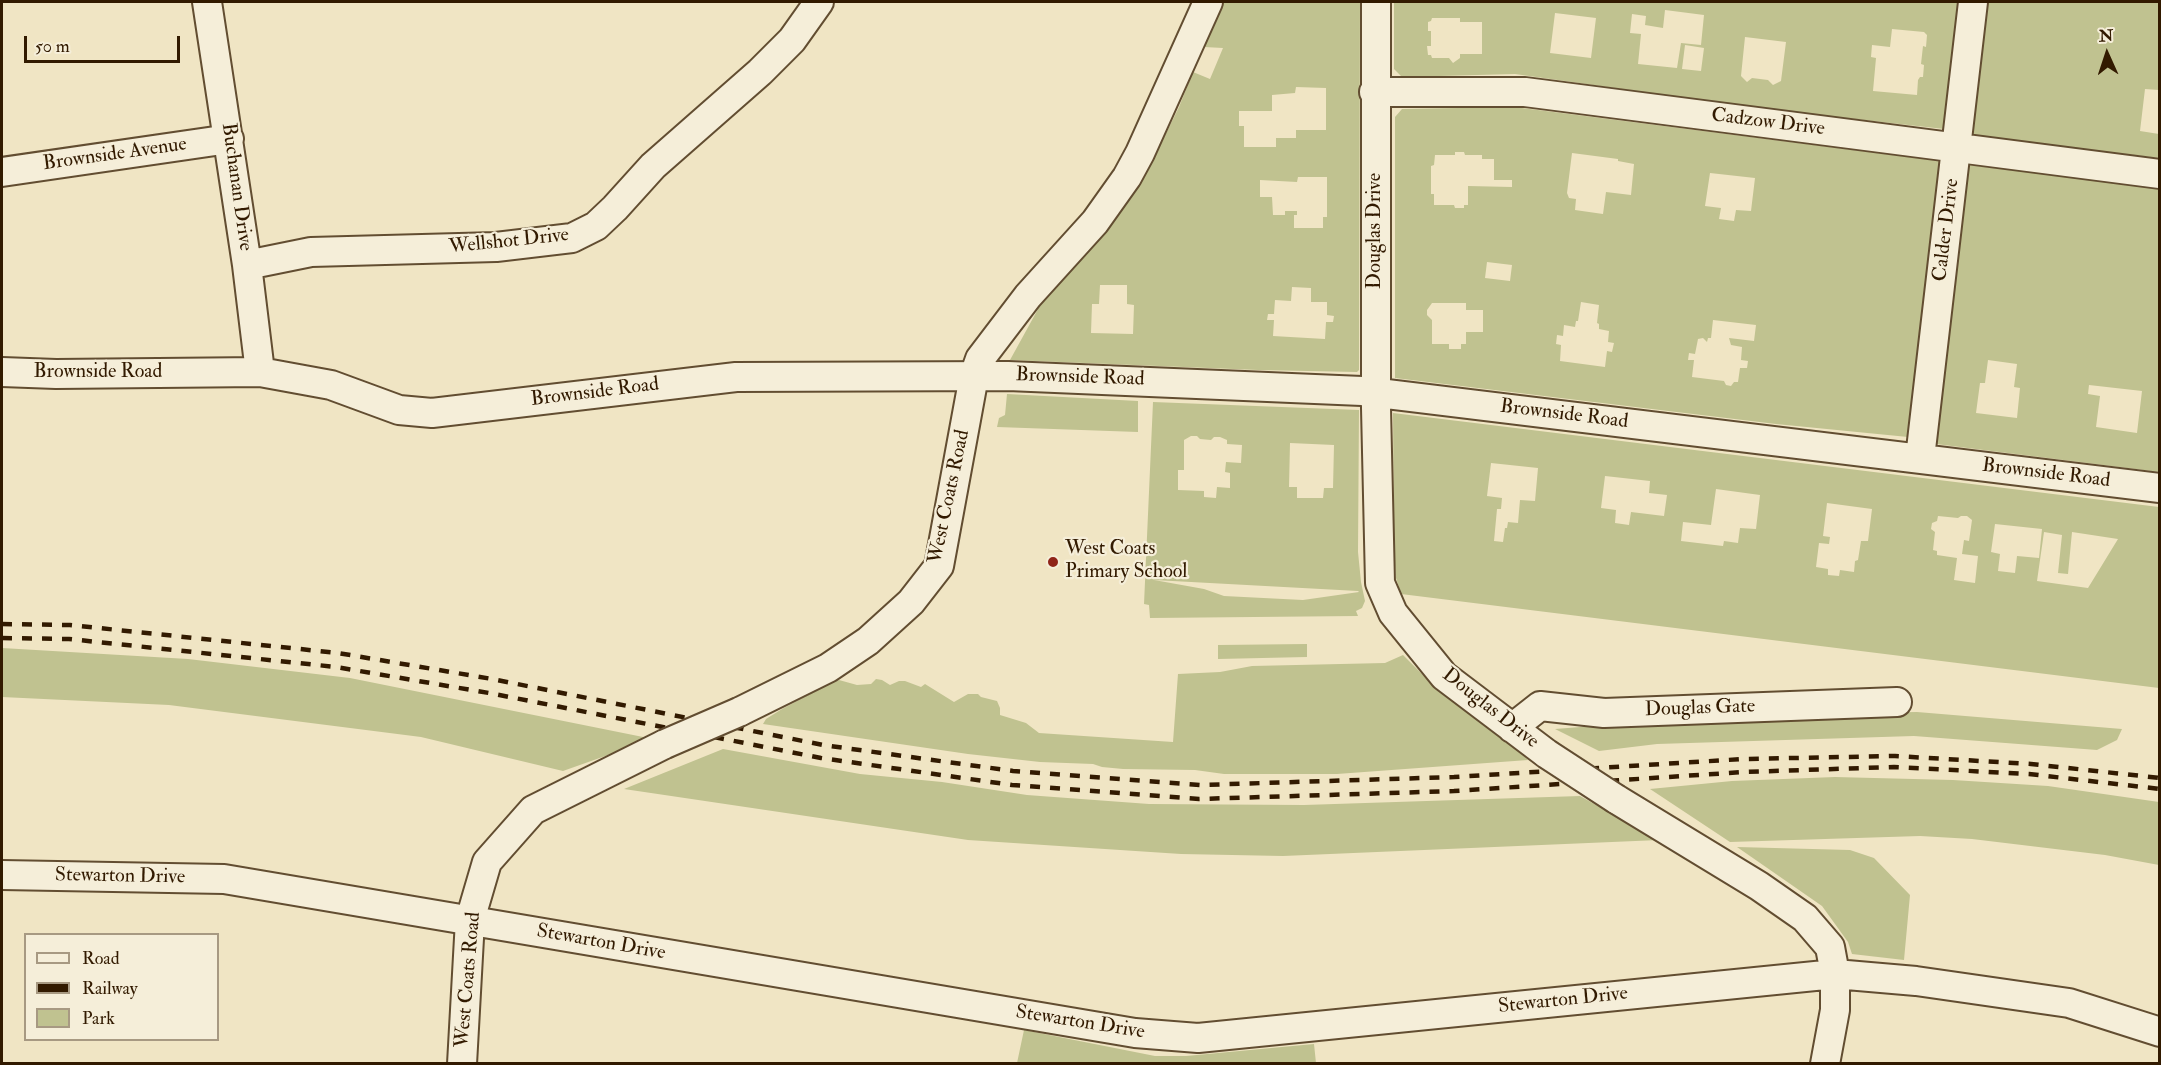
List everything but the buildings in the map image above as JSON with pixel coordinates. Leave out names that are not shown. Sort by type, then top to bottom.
[{"type":"street","name":"Buchanan Drive","points":[[207,2],[229,139],[260,372]]},
{"type":"street","name":"West Coats Road","points":[[462,1064],[470,920],[487,862],[534,810],[664,744],[739,712],[828,668],[868,641],[911,602],[939,566],[974,376],[980,359],[1005,323],[1095,222],[1126,177],[1140,153],[1208,2]]},
{"type":"street","name":"Douglas Drive","points":[[1376,2],[1374,92],[1380,584],[1393,613],[1444,676],[1547,754],[1759,886],[1805,918],[1830,947],[1835,974],[1835,1010],[1825,1064]]},
{"type":"street","name":"Calder Drive","points":[[1920,458],[1973,2]]},
{"type":"street","name":"Wellshot Drive","points":[[247,265],[311,252],[496,247],[572,238],[596,226],[653,166],[760,72],[792,40],[807,6]]},
{"type":"street","name":"Cadzow Drive","points":[[1374,92],[1525,92],[2160,174]]},
{"type":"street","name":"Brownside Avenue","points":[[2,172],[229,139]]},
{"type":"street","name":"Brownside Road","points":[[2,372],[57,374],[260,372],[331,385],[399,410],[432,413],[736,377],[1008,375],[1377,392],[2160,488]]},
{"type":"street","name":"Douglas Gate","points":[[1512,728],[1540,706],[1604,713],[1897,702]]},
{"type":"street","name":"Stewarton Drive","points":[[2,875],[224,879],[1135,1034],[1198,1038],[1835,974],[1916,981],[2069,1003],[2160,1032]]},
{"type":"green space","points":[[1223,2],[1360,2],[1359,370],[1357,372],[1258,370],[1010,360],[1043,300],[1136,189],[1147,172],[1179,107],[1193,72],[1210,79],[1223,48],[1204,47]],"holes":[[[1296,87],[1326,88],[1326,130],[1296,130],[1296,138],[1276,138],[1276,147],[1244,147],[1244,126],[1239,126],[1239,111],[1272,111],[1272,95],[1295,93]],[[1298,177],[1327,177],[1327,217],[1323,217],[1323,228],[1294,228],[1294,215],[1297,215],[1297,211],[1285,211],[1285,215],[1273,215],[1272,197],[1260,197],[1260,180],[1297,182]],[[1100,285],[1127,285],[1127,304],[1134,305],[1133,334],[1091,333],[1092,304],[1099,304]],[[1292,287],[1311,288],[1311,302],[1327,302],[1327,315],[1334,316],[1333,322],[1326,322],[1325,339],[1273,336],[1274,320],[1267,320],[1268,314],[1274,314],[1275,300],[1291,301]]]},
{"type":"green space","points":[[1394,2],[1959,2],[1944,129],[1757,108],[1515,74],[1402,77],[1394,69]],"holes":[[[1665,10],[1704,15],[1701,45],[1681,43],[1677,68],[1638,64],[1641,34],[1630,33],[1632,14],[1646,16],[1645,25],[1663,28]],[[1555,13],[1596,18],[1591,58],[1550,53]],[[1432,18],[1460,18],[1460,22],[1482,22],[1482,54],[1460,54],[1460,58],[1453,63],[1449,58],[1432,58],[1428,55],[1427,46],[1431,46],[1431,31],[1428,31],[1428,22]],[[1892,29],[1924,32],[1927,35],[1921,64],[1924,65],[1923,77],[1918,80],[1917,95],[1873,91],[1876,58],[1871,57],[1872,45],[1890,47]],[[1745,37],[1786,42],[1781,81],[1773,85],[1768,80],[1752,78],[1747,82],[1741,76]],[[1685,45],[1704,48],[1701,71],[1682,69]]]},
{"type":"green space","points":[[1988,2],[2159,2],[2159,90],[2145,89],[2140,131],[2159,134],[2159,158],[1972,136]]},
{"type":"green space","points":[[1514,107],[1940,161],[1908,437],[1776,424],[1395,378],[1395,117],[1402,109]],"holes":[[[1455,152],[1464,152],[1465,155],[1482,155],[1482,159],[1494,159],[1494,180],[1512,180],[1512,187],[1468,186],[1468,205],[1464,205],[1464,208],[1455,208],[1454,205],[1434,205],[1434,194],[1431,194],[1431,166],[1434,165],[1435,155],[1455,155]],[[1572,153],[1618,159],[1618,161],[1634,164],[1631,195],[1606,192],[1603,214],[1575,210],[1576,199],[1569,198],[1567,193]],[[1710,173],[1755,178],[1751,211],[1736,210],[1734,221],[1719,219],[1721,208],[1705,206]],[[1487,262],[1512,265],[1510,281],[1485,278]],[[1581,302],[1599,305],[1597,323],[1599,329],[1609,331],[1608,342],[1614,343],[1612,352],[1607,351],[1605,367],[1560,361],[1561,345],[1556,344],[1557,335],[1563,336],[1564,325],[1575,327],[1578,321]],[[1432,303],[1466,303],[1466,310],[1483,310],[1483,332],[1466,332],[1466,344],[1461,344],[1461,349],[1449,349],[1449,344],[1432,344],[1432,320],[1427,315],[1427,310]],[[1713,320],[1756,325],[1754,341],[1729,338],[1731,345],[1742,347],[1741,360],[1748,361],[1747,368],[1740,368],[1738,382],[1734,382],[1731,386],[1726,385],[1724,381],[1692,377],[1694,360],[1688,360],[1689,353],[1695,354],[1698,339],[1703,338],[1707,342],[1708,338],[1711,338]]]},
{"type":"green space","points":[[1969,165],[2159,188],[2159,472],[1936,444]],"holes":[[[1988,360],[2017,364],[2014,387],[2020,388],[2017,418],[1976,413],[1980,383],[1985,383]],[[2089,385],[2142,391],[2137,433],[2096,427],[2100,396],[2088,394]]]},
{"type":"green space","points":[[1007,394],[1138,401],[1138,432],[997,427],[999,418],[1005,415]]},
{"type":"green space","points":[[1153,402],[1359,410],[1358,552],[1365,601],[1362,608],[1356,611],[1358,616],[1150,618],[1149,605],[1144,604]],"holes":[[[1191,436],[1211,440],[1214,437],[1220,437],[1227,440],[1227,444],[1242,445],[1241,463],[1226,462],[1225,472],[1230,473],[1230,488],[1217,487],[1216,498],[1204,497],[1204,491],[1178,490],[1178,470],[1184,470],[1184,440]],[[1290,443],[1334,445],[1333,488],[1324,488],[1323,498],[1297,498],[1297,487],[1289,487]],[[1154,580],[1359,592],[1303,600],[1224,596],[1204,589]]]},
{"type":"green space","points":[[1393,413],[2159,507],[2159,688],[1401,594],[1396,578]],"holes":[[[1491,463],[1538,468],[1535,501],[1520,500],[1518,523],[1508,522],[1503,542],[1494,541],[1497,509],[1501,509],[1502,498],[1487,496]],[[1605,476],[1650,481],[1649,493],[1667,495],[1664,516],[1631,512],[1629,525],[1615,523],[1616,510],[1601,508]],[[1716,489],[1760,495],[1756,529],[1740,528],[1738,543],[1724,541],[1723,546],[1681,541],[1683,522],[1711,525]],[[1827,503],[1872,509],[1868,541],[1861,541],[1854,572],[1840,570],[1839,576],[1828,575],[1828,569],[1816,567],[1819,543],[1829,544],[1830,537],[1823,536]],[[1938,516],[1958,518],[1967,516],[1972,520],[1969,541],[1964,540],[1962,554],[1978,556],[1975,583],[1954,580],[1957,558],[1937,555],[1937,551],[1933,550],[1935,532],[1931,529],[1932,523],[1937,521]],[[1995,524],[2042,529],[2039,558],[2017,556],[2015,573],[1998,571],[2000,554],[1991,552]],[[2044,532],[2062,535],[2058,573],[2068,574],[2072,532],[2118,539],[2088,588],[2037,581]]]},
{"type":"green space","points":[[1307,644],[1307,657],[1218,659],[1218,645]]},
{"type":"green space","points":[[2,648],[188,659],[350,678],[653,739],[563,771],[421,737],[169,705],[2,697]]},
{"type":"green space","points":[[1403,655],[1440,692],[1494,733],[1506,737],[1528,760],[1337,774],[1224,774],[1195,770],[1123,769],[1093,764],[1040,762],[968,754],[763,724],[766,719],[782,709],[831,683],[839,680],[857,685],[871,684],[876,679],[890,685],[899,681],[921,687],[925,684],[954,702],[968,694],[978,694],[997,701],[1000,715],[1026,723],[1039,733],[1173,742],[1178,674],[1220,672],[1252,666],[1385,663]]},
{"type":"green space","points":[[1917,712],[2122,729],[2117,740],[2097,750],[1914,736],[1657,744],[1599,751],[1555,729],[1733,715]]},
{"type":"green space","points":[[723,749],[860,774],[942,782],[1027,795],[1149,804],[1304,805],[1580,796],[1659,840],[1283,856],[1181,854],[968,840],[624,789]]},
{"type":"green space","points":[[1835,777],[1953,780],[2048,786],[2159,802],[2159,865],[2105,855],[1972,839],[1920,836],[1730,842],[1650,789],[1732,781]]},
{"type":"green space","points":[[1737,847],[1850,850],[1874,858],[1910,895],[1904,960],[1852,954],[1848,942],[1822,906]]},
{"type":"green space","points":[[1024,1030],[1155,1056],[1186,1056],[1314,1044],[1316,1063],[1017,1063]]},
{"type":"railway","points":[[2,624],[70,625],[338,653],[492,679],[823,745],[1013,771],[1200,785],[1454,777],[1743,759],[1895,756],[2031,764],[2160,778]]},
{"type":"railway","points":[[2,638],[69,639],[336,667],[489,693],[821,758],[1012,785],[1199,799],[1454,791],[1744,772],[1894,767],[2029,774],[2160,789]]},
{"type":"place","name":"West Coats Primary School","points":[[1053,562]]}]
